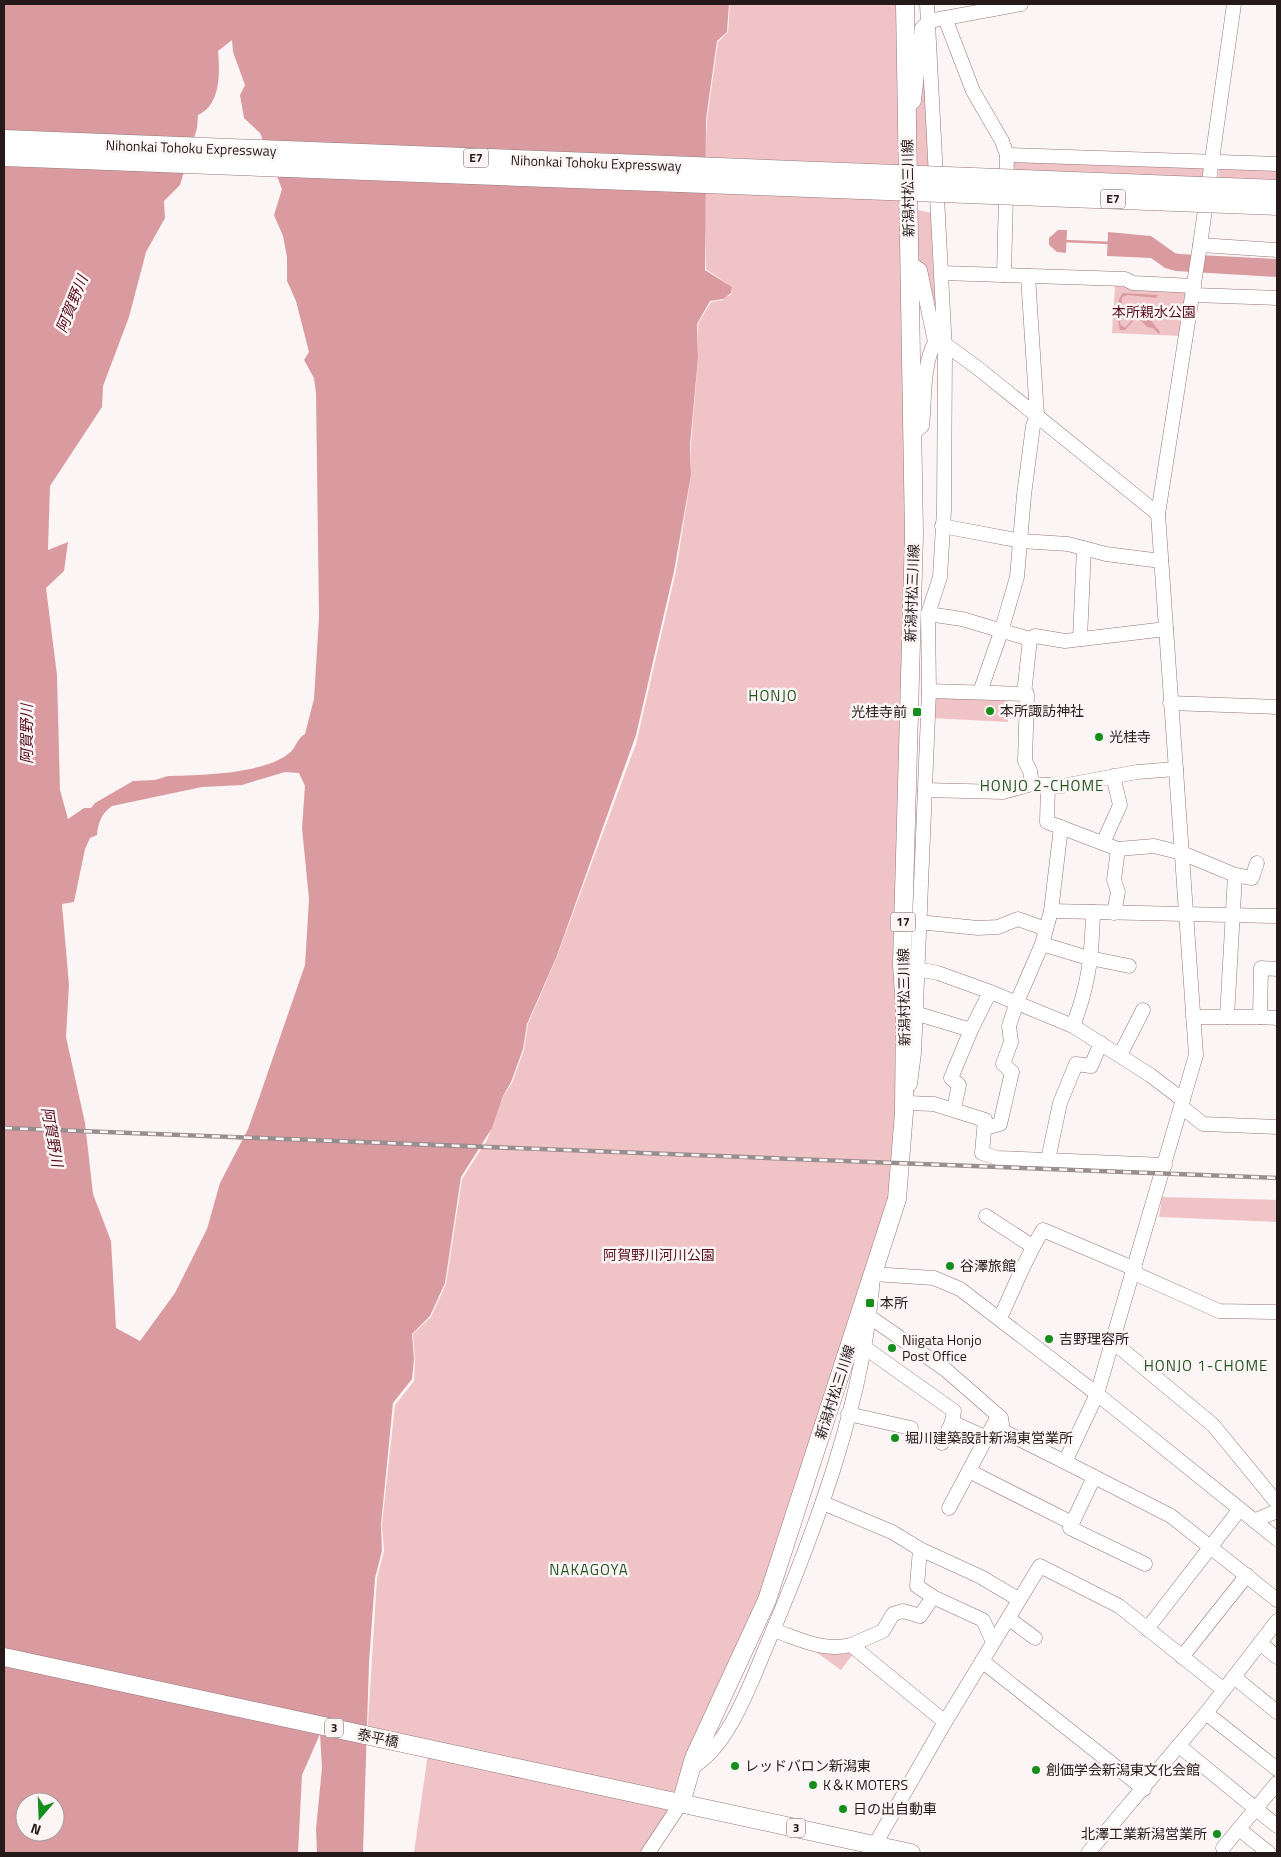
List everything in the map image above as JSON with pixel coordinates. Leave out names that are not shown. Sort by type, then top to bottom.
[{"type":"highway","name":"Nihonkai Tohoku Expressway","points":[[4,140],[1277,190]]},
{"type":"highway","name":"Nihonkai Tohoku Expressway","points":[[4,156],[1277,205]]},
{"type":"main road","name":"新潟村松三川線","points":[[681,1803],[692,1768],[767,1600],[897,1199],[906,1108],[905,1011],[902,964],[914,535],[906,4]]},
{"type":"main road","name":"泰平橋","points":[[4,1657],[681,1803]]},
{"type":"main road","name":"3","points":[[681,1803],[872,1849],[911,1853]]},
{"type":"street","points":[[918,4],[919,11],[929,21]]},
{"type":"street","points":[[928,4],[942,273],[940,343],[942,526],[940,577],[928,614],[929,691],[913,1073],[906,1108],[934,1104],[954,1108],[985,1120],[982,1152],[997,1158],[1165,1165]]},
{"type":"street","points":[[907,108],[914,101],[922,28],[929,21],[1021,4]]},
{"type":"street","points":[[1066,1462],[1097,1394],[1196,1055],[1158,514],[1200,246],[1234,4]]},
{"type":"street","points":[[945,18],[973,91],[1002,140],[1007,155],[1004,275]]},
{"type":"street","points":[[1007,155],[1277,164]]},
{"type":"street","points":[[1200,246],[1277,250]]},
{"type":"street","points":[[910,263],[920,270],[940,343],[1037,416],[1158,514]]},
{"type":"street","points":[[942,273],[1125,279],[1133,283],[1193,291],[1277,298]]},
{"type":"street","points":[[980,692],[1002,632],[1017,577],[1024,496],[1037,416],[1028,276]]},
{"type":"street","points":[[912,434],[922,426],[926,380],[932,348],[940,343]]},
{"type":"street","points":[[942,526],[1021,541],[1068,544],[1106,554],[1161,562]]},
{"type":"street","points":[[1080,639],[1084,548]]},
{"type":"street","points":[[928,614],[962,619],[1030,639],[1035,636],[1065,641],[1166,629]]},
{"type":"street","points":[[1024,694],[1030,639]]},
{"type":"street","points":[[929,691],[1027,694],[1025,761],[1030,771],[1032,784]]},
{"type":"street","points":[[1170,703],[1277,707]]},
{"type":"street","points":[[925,790],[1003,792],[1032,784],[1084,783],[1113,776],[1176,769]]},
{"type":"street","points":[[1103,843],[1120,806],[1113,776]]},
{"type":"street","points":[[1048,785],[1047,822],[1118,849],[1144,845],[1182,852],[1235,876],[1252,878],[1257,863]]},
{"type":"street","points":[[985,1128],[1000,1124],[1009,1091],[1012,1072],[1003,1064],[1011,1042],[1009,1026],[1017,1002],[1042,944],[1052,911],[1061,827]]},
{"type":"street","points":[[1114,913],[1118,892],[1114,880],[1118,849]]},
{"type":"street","points":[[1227,1017],[1235,876]]},
{"type":"street","points":[[1052,911],[1114,913],[1186,912],[1277,916]]},
{"type":"street","points":[[1073,1026],[1080,1007],[1092,957],[1093,912]]},
{"type":"street","points":[[918,922],[978,928],[998,927],[1018,919],[1046,929]]},
{"type":"street","points":[[1042,944],[1129,966]]},
{"type":"street","points":[[1260,1017],[1261,968],[1277,969]]},
{"type":"street","points":[[916,969],[938,973],[1017,1002],[1073,1026],[1120,1055],[1182,1104],[1203,1124],[1277,1127]]},
{"type":"street","points":[[954,1108],[959,1085],[951,1078],[970,1030],[990,992]]},
{"type":"street","points":[[1120,1055],[1143,1010]]},
{"type":"street","points":[[915,1013],[970,1030]]},
{"type":"street","points":[[1193,1017],[1277,1018]]},
{"type":"street","points":[[1048,1160],[1060,1103],[1076,1064],[1091,1066],[1100,1043]]},
{"type":"street","points":[[986,1216],[1032,1246]]},
{"type":"street","points":[[1000,1318],[1032,1246],[1043,1230],[1219,1311],[1277,1312]]},
{"type":"street","points":[[692,1768],[723,1737],[751,1683],[823,1502],[848,1414],[864,1347],[870,1317],[873,1274],[918,1276],[948,1283],[1000,1318],[1277,1539]]},
{"type":"street","points":[[870,1317],[946,1370],[1001,1418],[1004,1431],[1171,1516],[1277,1600]]},
{"type":"street","points":[[1113,1342],[1213,1425],[1277,1503]]},
{"type":"street","points":[[864,1347],[954,1410],[952,1422],[942,1443]]},
{"type":"street","points":[[848,1414],[911,1428]]},
{"type":"street","points":[[950,1508],[998,1416]]},
{"type":"street","points":[[952,1422],[987,1438]]},
{"type":"street","points":[[969,1471],[1072,1523]]},
{"type":"street","points":[[1094,1477],[1070,1528],[1145,1564]]},
{"type":"street","points":[[823,1502],[892,1532],[920,1549],[965,1569],[1018,1599]]},
{"type":"street","points":[[1147,1629],[1212,1548],[1240,1509]]},
{"type":"street","points":[[1257,1523],[1277,1511]]},
{"type":"street","points":[[1257,1523],[1277,1523]]},
{"type":"street","points":[[920,1549],[917,1586],[933,1597],[984,1620],[993,1642]]},
{"type":"street","points":[[872,1849],[1018,1599],[1040,1566],[1120,1606],[1224,1690]]},
{"type":"street","points":[[1182,1657],[1247,1575]]},
{"type":"street","points":[[773,1630],[836,1649],[852,1645],[884,1630],[893,1614],[903,1611],[920,1616],[933,1597]]},
{"type":"street","points":[[1008,1618],[1035,1638]]},
{"type":"street","points":[[1088,1853],[1144,1789],[1206,1713],[1277,1621]]},
{"type":"street","points":[[1260,1643],[1277,1657]]},
{"type":"street","points":[[852,1645],[945,1722]]},
{"type":"street","points":[[982,1661],[1144,1789]]},
{"type":"street","points":[[1234,1677],[1277,1712]]},
{"type":"street","points":[[1206,1713],[1277,1768]]},
{"type":"street","points":[[1179,1746],[1277,1826]]},
{"type":"street","points":[[1223,1848],[1277,1782]]},
{"type":"street","points":[[648,1853],[681,1803]]},
{"type":"street","points":[[1239,1829],[1269,1853]]},
{"type":"green space","name":"阿賀野川河川公園","points":[[730,4],[897,4],[908,336],[902,1096],[893,1196],[761,1602],[679,1785],[667,1806],[668,1811],[643,1853],[414,1853],[428,1753],[367,1739],[377,1578],[384,1551],[382,1524],[395,1405],[414,1381],[413,1334],[431,1317],[446,1284],[462,1179],[487,1140],[503,1097],[512,1083],[524,1050],[528,1024],[556,959],[636,744],[676,571],[691,476],[691,445],[698,358],[698,324],[711,302],[723,300],[724,297],[731,295],[732,287],[706,269],[704,191],[707,119],[718,42],[728,32]]},
{"type":"green space","points":[[922,35],[933,169],[912,168],[909,121]]},
{"type":"green space","points":[[1012,159],[1202,168],[1205,171],[1203,178],[1008,172]]},
{"type":"green space","points":[[1219,169],[1277,170],[1277,182],[1218,179]]},
{"type":"green space","points":[[914,209],[931,213],[933,265],[941,309],[931,322],[915,257]]},
{"type":"green space","name":"本所親水公園","points":[[1115,286],[1187,291],[1182,336],[1112,333]]},
{"type":"green space","points":[[931,695],[1008,699],[1008,722],[930,718]]},
{"type":"green space","points":[[1162,1197],[1277,1200],[1277,1222],[1159,1217]]},
{"type":"green space","points":[[803,1644],[849,1650],[853,1654],[841,1670],[816,1652],[803,1648]]},
{"type":"water","name":"阿賀野川","points":[[4,4],[729,4],[727,32],[717,41],[706,119],[705,270],[732,287],[731,293],[723,299],[710,301],[697,324],[698,358],[690,445],[691,475],[674,571],[636,735],[556,958],[527,1024],[523,1049],[511,1082],[503,1096],[492,1128],[461,1177],[445,1283],[430,1316],[412,1334],[414,1359],[412,1379],[393,1403],[381,1524],[382,1551],[375,1578],[369,1663],[363,1853],[317,1853],[316,1829],[322,1768],[320,1734],[302,1775],[298,1853],[4,1853]],"holes":[[[232,40],[233,52],[245,85],[240,95],[244,118],[260,133],[282,189],[274,215],[283,236],[287,257],[287,281],[296,301],[309,352],[304,360],[314,378],[316,393],[319,617],[314,699],[305,734],[291,752],[277,761],[263,766],[231,772],[168,776],[155,780],[133,781],[95,803],[91,808],[84,808],[68,819],[60,790],[57,675],[46,588],[64,571],[68,542],[48,550],[50,486],[102,407],[103,386],[129,317],[146,252],[165,218],[164,201],[180,185],[197,128],[198,115],[206,110],[215,96],[219,78],[218,51]],[[285,772],[299,773],[305,786],[302,828],[309,899],[305,965],[248,1129],[220,1183],[207,1229],[175,1293],[140,1341],[116,1328],[111,1241],[93,1194],[85,1123],[66,1037],[69,985],[62,904],[74,902],[85,849],[90,838],[97,835],[98,826],[103,815],[112,806],[202,787],[242,785]]]},
{"type":"water","points":[[1058,230],[1067,230],[1066,253],[1057,252],[1049,245],[1049,238]]},
{"type":"water","points":[[1108,232],[1151,236],[1175,253],[1180,254],[1277,259],[1277,277],[1176,271],[1165,268],[1151,258],[1107,256]]},
{"type":"water","points":[[1123,293],[1158,295],[1156,298],[1128,295],[1122,297],[1120,324],[1125,328],[1131,321],[1130,316],[1136,306],[1157,310],[1152,322],[1160,332],[1159,334],[1153,328],[1147,327],[1136,315],[1138,309],[1136,308],[1132,316],[1133,321],[1125,330],[1120,330],[1118,305],[1120,296]]},
{"type":"waterway","points":[[1064,241],[1111,243]]},
{"type":"railway","points":[[4,1128],[1277,1178]]},
{"type":"place","name":"本所諏訪神社","points":[[990,711]]},
{"type":"place","name":"光桂寺前","points":[[917,712]]},
{"type":"place","name":"光桂寺","points":[[1099,737]]},
{"type":"place","name":"谷澤旅館","points":[[950,1266]]},
{"type":"place","name":"本所","points":[[870,1303]]},
{"type":"place","name":"吉野理容所","points":[[1049,1339]]},
{"type":"place","name":"Niigata Honjo Post Office","points":[[892,1348]]},
{"type":"place","name":"堀川建築設計新潟東営業所","points":[[895,1438]]},
{"type":"place","name":"レッドバロン新潟東","points":[[735,1766]]},
{"type":"place","name":"創価学会新潟東文化会館","points":[[1036,1770]]},
{"type":"place","name":"K＆K MOTERS","points":[[813,1785]]},
{"type":"place","name":"日の出自動車","points":[[843,1809]]},
{"type":"place","name":"北澤工業新潟営業所","points":[[1217,1834]]},
{"type":"district","name":"HONJO","points":[[773,696]]},
{"type":"district","name":"HONJO 2-CHOME","points":[[1042,786]]},
{"type":"district","name":"HONJO 1-CHOME","points":[[1206,1366]]},
{"type":"district","name":"NAKAGOYA","points":[[589,1570]]}]
